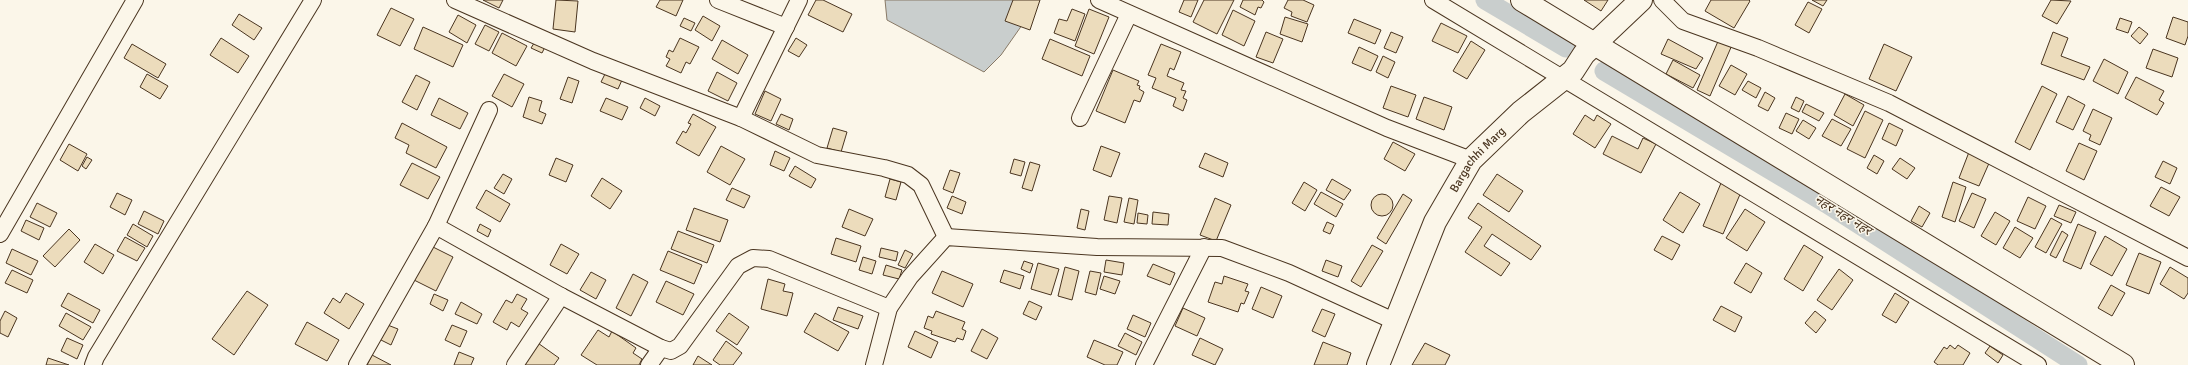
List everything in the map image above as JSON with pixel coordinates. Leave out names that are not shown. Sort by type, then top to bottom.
[{"type":"main road","points":[[1522,0],[1590,49],[2123,365]]},
{"type":"main road","name":"Bargachhi Marg","points":[[1378,365],[1394,321],[1435,222],[1472,160],[1521,112],[1568,75],[1590,49],[1641,0]]},
{"type":"street","points":[[0,234],[135,0]]},
{"type":"street","points":[[93,365],[96,357],[313,0]]},
{"type":"street","points":[[455,0],[593,61],[741,118],[817,155],[884,168],[908,175],[921,185],[946,237]]},
{"type":"street","points":[[718,0],[786,27]]},
{"type":"street","points":[[741,118],[800,0]]},
{"type":"street","points":[[1099,0],[1387,128],[1472,160]]},
{"type":"street","points":[[1433,0],[1568,75],[2038,365]]},
{"type":"street","points":[[1662,0],[1684,21],[1758,48],[1889,103],[2188,258]]},
{"type":"street","points":[[1080,118],[1129,14]]},
{"type":"street","points":[[357,365],[436,226],[489,110]]},
{"type":"street","points":[[436,226],[561,296],[661,348],[671,350],[680,346],[738,266],[753,258],[769,260],[889,308]]},
{"type":"street","points":[[946,237],[1098,247],[1222,248],[1247,256],[1394,321]]},
{"type":"street","points":[[874,365],[889,308],[910,277],[946,237]]},
{"type":"street","points":[[1144,365],[1204,247]]},
{"type":"street","points":[[515,365],[561,296]]},
{"type":"street","points":[[649,365],[661,348]]},
{"type":"shaded area","points":[[885,0],[1024,0],[1027,18],[1001,55],[984,72],[887,20]]},
{"type":"building","points":[[483,0],[503,0],[499,8]]},
{"type":"building","points":[[556,0],[578,1],[575,32],[553,29]]},
{"type":"building","points":[[660,0],[683,0],[676,16],[656,7]]},
{"type":"building","points":[[816,0],[823,0],[852,14],[843,32],[808,15]]},
{"type":"building","points":[[1013,0],[1040,0],[1030,30],[1005,21]]},
{"type":"building","points":[[1184,0],[1198,0],[1191,17],[1179,12]]},
{"type":"building","points":[[1204,0],[1234,0],[1217,34],[1193,22]]},
{"type":"building","points":[[1243,0],[1262,0],[1264,2],[1261,8],[1258,7],[1255,15],[1240,7]]},
{"type":"building","points":[[1288,0],[1303,0],[1314,5],[1307,22],[1291,16],[1292,12],[1284,8]]},
{"type":"building","points":[[1584,0],[1608,0],[1601,11]]},
{"type":"building","points":[[1711,0],[1750,1],[1734,28],[1705,11]]},
{"type":"building","points":[[1812,0],[1827,0],[1823,6]]},
{"type":"building","points":[[2051,0],[2071,1],[2057,24],[2042,16]]},
{"type":"building","points":[[1808,2],[1822,9],[1809,33],[1795,25]]},
{"type":"building","points":[[391,8],[414,19],[400,46],[377,35]]},
{"type":"building","points":[[1072,9],[1085,14],[1075,41],[1054,33],[1059,19],[1067,21]]},
{"type":"building","points":[[1089,9],[1109,17],[1094,54],[1075,46]]},
{"type":"building","points":[[1233,10],[1255,21],[1244,46],[1222,35]]},
{"type":"building","points":[[239,14],[262,28],[254,40],[232,25]]},
{"type":"building","points":[[458,15],[476,25],[467,43],[449,32]]},
{"type":"building","points":[[703,16],[720,26],[712,41],[695,30]]},
{"type":"building","points":[[1285,17],[1308,24],[1302,42],[1280,34]]},
{"type":"building","points":[[2173,17],[2188,22],[2188,36],[2185,45],[2166,38]]},
{"type":"building","points":[[684,18],[695,23],[691,31],[680,26]]},
{"type":"building","points":[[2120,18],[2132,22],[2128,33],[2116,29]]},
{"type":"building","points":[[1354,19],[1381,30],[1375,44],[1348,33]]},
{"type":"building","points":[[1441,23],[1467,36],[1458,53],[1432,41]]},
{"type":"building","points":[[485,25],[499,32],[489,51],[475,44]]},
{"type":"building","points":[[423,27],[463,45],[453,67],[414,49]]},
{"type":"building","points":[[2139,27],[2148,34],[2140,44],[2131,36]]},
{"type":"building","points":[[1266,32],[1283,39],[1273,63],[1256,57]]},
{"type":"building","points":[[1391,32],[1403,37],[1396,53],[1384,48]]},
{"type":"building","points":[[2053,32],[2068,38],[2061,56],[2090,67],[2084,80],[2041,64]]},
{"type":"building","points":[[502,33],[527,46],[516,66],[492,53]]},
{"type":"building","points":[[221,38],[249,56],[238,73],[210,55]]},
{"type":"building","points":[[680,38],[699,47],[690,64],[686,62],[681,73],[666,66],[670,59],[666,57],[669,50],[673,52]]},
{"type":"building","points":[[796,38],[807,45],[799,57],[788,51]]},
{"type":"building","points":[[1050,39],[1090,56],[1082,76],[1042,59]]},
{"type":"building","points":[[1668,39],[1703,58],[1696,69],[1661,54]]},
{"type":"building","points":[[1719,39],[1732,45],[1710,96],[1697,90]]},
{"type":"building","points":[[536,40],[546,45],[542,53],[531,48]]},
{"type":"building","points":[[722,40],[748,55],[738,74],[712,59]]},
{"type":"building","points":[[1471,41],[1485,50],[1467,79],[1453,71]]},
{"type":"building","points":[[132,44],[166,64],[158,78],[124,58]]},
{"type":"building","points":[[1161,44],[1181,52],[1174,70],[1170,68],[1167,76],[1184,83],[1181,90],[1186,91],[1183,98],[1187,100],[1183,111],[1173,106],[1176,98],[1152,88],[1156,78],[1148,75]]},
{"type":"building","points":[[1884,44],[1912,57],[1896,91],[1869,79]]},
{"type":"building","points":[[1359,47],[1378,56],[1371,71],[1352,63]]},
{"type":"building","points":[[2153,49],[2178,58],[2172,77],[2146,68]]},
{"type":"building","points":[[1383,56],[1395,62],[1388,78],[1376,72]]},
{"type":"building","points":[[2104,59],[2128,72],[2118,94],[2093,81]]},
{"type":"building","points":[[1673,60],[1700,75],[1693,88],[1666,74]]},
{"type":"building","points":[[1731,65],[1747,74],[1735,95],[1719,86]]},
{"type":"building","points":[[1113,70],[1139,81],[1137,85],[1140,86],[1139,89],[1144,92],[1140,102],[1134,100],[1125,123],[1096,111]]},
{"type":"building","points":[[606,72],[622,80],[618,89],[601,82]]},
{"type":"building","points":[[717,72],[737,83],[728,101],[708,91]]},
{"type":"building","points":[[147,74],[168,86],[160,99],[140,87]]},
{"type":"building","points":[[504,74],[524,84],[512,107],[492,96]]},
{"type":"building","points":[[416,75],[430,82],[417,110],[402,102]]},
{"type":"building","points":[[568,77],[579,81],[572,103],[560,99]]},
{"type":"building","points":[[2136,77],[2164,91],[2159,100],[2164,103],[2157,115],[2125,98]]},
{"type":"building","points":[[1748,81],[1761,88],[1756,98],[1742,90]]},
{"type":"building","points":[[1391,86],[1416,95],[1408,117],[1383,108]]},
{"type":"building","points":[[2042,86],[2057,94],[2030,150],[2015,142]]},
{"type":"building","points":[[765,91],[781,99],[771,121],[755,114]]},
{"type":"building","points":[[1765,92],[1775,98],[1768,111],[1758,106]]},
{"type":"building","points":[[1845,94],[1864,105],[1853,126],[1834,115]]},
{"type":"building","points":[[2068,96],[2085,105],[2073,130],[2056,122]]},
{"type":"building","points":[[529,97],[542,101],[539,111],[546,114],[542,124],[523,117]]},
{"type":"building","points":[[1424,97],[1452,107],[1444,130],[1416,119]]},
{"type":"building","points":[[1796,97],[1804,101],[1799,112],[1791,108]]},
{"type":"building","points":[[439,98],[468,113],[460,129],[431,115]]},
{"type":"building","points":[[606,98],[628,107],[622,120],[600,111]]},
{"type":"building","points":[[645,98],[660,106],[655,116],[640,108]]},
{"type":"building","points":[[1806,104],[1824,113],[1819,121],[1802,112]]},
{"type":"building","points":[[2093,109],[2112,118],[2100,145],[2089,140],[2091,135],[2083,131]]},
{"type":"building","points":[[1865,111],[1883,120],[1865,158],[1847,149]]},
{"type":"building","points":[[1786,113],[1799,119],[1792,134],[1779,128]]},
{"type":"building","points":[[693,114],[716,127],[699,156],[676,143],[683,131],[686,133],[691,124],[688,123]]},
{"type":"building","points":[[781,114],[793,119],[789,130],[776,124]]},
{"type":"building","points":[[1585,115],[1594,121],[1597,115],[1611,124],[1595,148],[1573,134]]},
{"type":"building","points":[[1832,119],[1851,129],[1841,146],[1822,136]]},
{"type":"building","points":[[1803,120],[1816,128],[1809,139],[1796,131]]},
{"type":"building","points":[[402,123],[447,147],[436,168],[406,153],[409,145],[395,138]]},
{"type":"building","points":[[1889,123],[1903,130],[1896,146],[1882,139]]},
{"type":"building","points":[[833,128],[847,132],[841,152],[827,148]]},
{"type":"building","points":[[1612,136],[1638,149],[1643,138],[1656,144],[1641,173],[1603,154]]},
{"type":"building","points":[[1393,142],[1415,154],[1405,171],[1384,159]]},
{"type":"building","points":[[2079,143],[2097,151],[2084,180],[2066,171]]},
{"type":"building","points":[[69,144],[87,154],[78,171],[60,160]]},
{"type":"building","points":[[721,146],[745,159],[730,185],[707,172]]},
{"type":"building","points":[[1101,146],[1120,153],[1111,177],[1093,170]]},
{"type":"building","points":[[775,151],[790,158],[784,171],[770,165]]},
{"type":"building","points":[[1969,152],[1990,161],[1979,186],[1959,178]]},
{"type":"building","points":[[1205,153],[1228,163],[1223,177],[1199,167]]},
{"type":"building","points":[[1874,155],[1884,161],[1877,174],[1867,168]]},
{"type":"building","points":[[87,157],[92,160],[86,169],[82,166]]},
{"type":"building","points":[[556,158],[573,165],[566,182],[549,175]]},
{"type":"building","points":[[1900,158],[1915,168],[1907,179],[1892,169]]},
{"type":"building","points":[[1014,159],[1025,162],[1021,176],[1010,173]]},
{"type":"building","points":[[2163,161],[2177,168],[2170,184],[2155,177]]},
{"type":"building","points":[[1030,162],[1040,165],[1032,191],[1022,188]]},
{"type":"building","points":[[412,163],[440,177],[428,199],[400,185]]},
{"type":"building","points":[[795,166],[816,179],[811,188],[789,176]]},
{"type":"building","points":[[950,170],[960,173],[953,193],[943,189]]},
{"type":"building","points":[[503,174],[512,179],[504,194],[494,188]]},
{"type":"building","points":[[1497,174],[1523,191],[1509,212],[1483,195]]},
{"type":"building","points":[[602,178],[622,191],[610,209],[591,196]]},
{"type":"building","points":[[890,179],[901,182],[896,200],[885,197]]},
{"type":"building","points":[[1332,179],[1351,190],[1344,200],[1326,190]]},
{"type":"building","points":[[1304,182],[1317,190],[1305,211],[1292,203]]},
{"type":"building","points":[[1953,182],[1966,187],[1955,222],[1942,217]]},
{"type":"building","points":[[1721,183],[1741,192],[1723,234],[1703,226]]},
{"type":"building","points":[[2161,187],[2180,197],[2169,216],[2150,206]]},
{"type":"building","points":[[732,188],[750,196],[744,208],[726,200]]},
{"type":"building","points":[[486,190],[510,204],[500,222],[476,208]]},
{"type":"building","points":[[1321,192],[1343,204],[1336,217],[1314,204]]},
{"type":"building","points":[[1680,192],[1700,204],[1683,233],[1663,220]]},
{"type":"building","points":[[117,193],[132,200],[125,215],[110,207]]},
{"type":"building","points":[[1972,193],[1986,199],[1974,228],[1959,221]]},
{"type":"building","points":[[1382,194],[1390,197],[1393,205],[1390,213],[1382,216],[1374,213],[1371,205],[1374,197]]},
{"type":"building","points":[[1403,194],[1412,200],[1386,244],[1377,238]]},
{"type":"building","points":[[952,196],[966,202],[962,214],[947,208]]},
{"type":"building","points":[[1109,196],[1122,198],[1117,223],[1104,220]]},
{"type":"building","points":[[2028,197],[2046,206],[2035,229],[2017,221]]},
{"type":"building","points":[[1129,198],[1138,200],[1134,224],[1124,222]]},
{"type":"building","points":[[1215,198],[1231,205],[1216,241],[1200,235]]},
{"type":"building","points":[[37,203],[57,213],[50,227],[30,217]]},
{"type":"building","points":[[1478,203],[1541,246],[1531,260],[1492,234],[1484,246],[1510,263],[1501,276],[1465,252],[1482,227],[1468,218]]},
{"type":"building","points":[[2059,205],[2076,212],[2071,223],[2054,216]]},
{"type":"building","points":[[1919,206],[1930,213],[1922,227],[1911,221]]},
{"type":"building","points":[[694,208],[728,220],[720,242],[686,230]]},
{"type":"building","points":[[849,209],[873,219],[865,236],[842,227]]},
{"type":"building","points":[[1081,209],[1089,211],[1085,230],[1077,228]]},
{"type":"building","points":[[1745,209],[1765,222],[1747,251],[1726,238]]},
{"type":"building","points":[[144,211],[164,221],[158,234],[138,224]]},
{"type":"building","points":[[1153,212],[1169,214],[1168,225],[1152,224]]},
{"type":"building","points":[[1995,212],[2010,221],[1996,245],[1981,236]]},
{"type":"building","points":[[1138,213],[1148,215],[1147,224],[1137,223]]},
{"type":"building","points":[[2051,218],[2062,224],[2046,253],[2035,247]]},
{"type":"building","points":[[26,220],[44,228],[39,240],[21,231]]},
{"type":"building","points":[[1327,222],[1334,225],[1330,234],[1323,231]]},
{"type":"building","points":[[133,224],[153,236],[147,247],[127,235]]},
{"type":"building","points":[[480,224],[491,230],[488,237],[477,231]]},
{"type":"building","points":[[2078,224],[2096,232],[2081,269],[2063,261]]},
{"type":"building","points":[[2015,227],[2033,238],[2020,258],[2003,248]]},
{"type":"building","points":[[69,229],[80,240],[55,267],[43,256]]},
{"type":"building","points":[[678,231],[714,245],[707,263],[671,249]]},
{"type":"building","points":[[2062,231],[2068,235],[2056,258],[2050,255]]},
{"type":"building","points":[[1662,236],[1680,245],[1672,260],[1654,250]]},
{"type":"building","points":[[2105,236],[2127,249],[2112,276],[2090,264]]},
{"type":"building","points":[[125,237],[145,248],[137,261],[117,251]]},
{"type":"building","points":[[836,238],[861,246],[856,262],[831,254]]},
{"type":"building","points":[[95,244],[114,255],[103,274],[84,262]]},
{"type":"building","points":[[427,244],[453,257],[436,291],[410,278]]},
{"type":"building","points":[[561,244],[579,254],[567,274],[550,265]]},
{"type":"building","points":[[1372,245],[1383,251],[1361,287],[1351,281]]},
{"type":"building","points":[[1804,245],[1823,257],[1803,291],[1784,279]]},
{"type":"building","points":[[881,248],[898,252],[896,261],[879,257]]},
{"type":"building","points":[[12,249],[38,261],[31,275],[6,263]]},
{"type":"building","points":[[905,250],[913,254],[905,268],[898,265]]},
{"type":"building","points":[[668,251],[702,265],[694,284],[660,270]]},
{"type":"building","points":[[2139,253],[2161,262],[2149,294],[2126,285]]},
{"type":"building","points":[[863,257],[876,261],[872,274],[859,270]]},
{"type":"building","points":[[1106,260],[1124,263],[1122,275],[1104,272]]},
{"type":"building","points":[[1326,260],[1342,266],[1338,277],[1322,271]]},
{"type":"building","points":[[1024,261],[1033,264],[1030,273],[1021,269]]},
{"type":"building","points":[[1038,263],[1059,269],[1051,295],[1031,289]]},
{"type":"building","points":[[1746,263],[1762,273],[1751,293],[1734,283]]},
{"type":"building","points":[[1153,264],[1175,273],[1170,285],[1147,276]]},
{"type":"building","points":[[886,265],[902,270],[899,279],[883,275]]},
{"type":"building","points":[[1065,267],[1079,271],[1072,300],[1058,296]]},
{"type":"building","points":[[2170,267],[2188,278],[2188,293],[2184,299],[2160,284]]},
{"type":"building","points":[[1839,269],[1853,280],[1832,310],[1817,300]]},
{"type":"building","points":[[12,270],[33,280],[27,293],[5,283]]},
{"type":"building","points":[[1004,270],[1024,276],[1020,289],[1000,282]]},
{"type":"building","points":[[942,271],[973,284],[963,307],[932,293]]},
{"type":"building","points":[[1090,271],[1101,273],[1096,295],[1085,292]]},
{"type":"building","points":[[591,272],[606,280],[596,299],[580,290]]},
{"type":"building","points":[[633,274],[648,282],[631,316],[616,308]]},
{"type":"building","points":[[1104,276],[1120,281],[1115,294],[1100,289]]},
{"type":"building","points":[[1224,276],[1248,284],[1245,291],[1249,292],[1244,304],[1241,303],[1238,312],[1208,302],[1215,282],[1222,284]]},
{"type":"building","points":[[768,279],[785,284],[783,291],[793,293],[787,316],[761,309]]},
{"type":"building","points":[[666,281],[694,294],[683,315],[656,302]]},
{"type":"building","points":[[2111,285],[2125,293],[2112,316],[2098,308]]},
{"type":"building","points":[[1261,287],[1282,296],[1273,318],[1252,309]]},
{"type":"building","points":[[247,291],[268,305],[234,355],[212,339]]},
{"type":"building","points":[[68,293],[100,310],[93,323],[61,306]]},
{"type":"building","points":[[346,293],[364,304],[349,329],[324,313],[333,298],[340,303]]},
{"type":"building","points":[[1895,293],[1909,302],[1896,323],[1882,315]]},
{"type":"building","points":[[434,294],[448,300],[443,311],[430,304]]},
{"type":"building","points":[[517,294],[527,299],[521,309],[528,313],[519,327],[511,322],[507,330],[493,322],[506,300],[512,303]]},
{"type":"building","points":[[1029,301],[1042,307],[1036,320],[1023,314]]},
{"type":"building","points":[[461,302],[482,314],[477,324],[455,314]]},
{"type":"building","points":[[1721,306],[1742,317],[1735,332],[1713,320]]},
{"type":"building","points":[[838,307],[863,316],[858,329],[833,320]]},
{"type":"building","points":[[1183,308],[1205,318],[1197,336],[1175,326]]},
{"type":"building","points":[[1322,309],[1335,314],[1325,337],[1312,331]]},
{"type":"building","points":[[5,311],[17,318],[8,337],[0,333],[0,321]]},
{"type":"building","points":[[936,311],[965,322],[962,329],[966,331],[963,340],[957,338],[955,342],[931,334],[932,331],[924,328],[928,316],[933,318]]},
{"type":"building","points":[[1815,311],[1826,320],[1816,333],[1805,323]]},
{"type":"building","points":[[66,313],[91,327],[83,340],[59,326]]},
{"type":"building","points":[[729,313],[749,327],[737,345],[716,331]]},
{"type":"building","points":[[815,313],[849,332],[838,351],[804,332]]},
{"type":"building","points":[[1133,315],[1151,323],[1145,337],[1127,329]]},
{"type":"building","points":[[307,322],[339,340],[327,361],[295,344]]},
{"type":"building","points":[[385,324],[398,329],[391,345],[379,339]]},
{"type":"building","points":[[452,325],[467,331],[460,347],[445,340]]},
{"type":"building","points":[[982,329],[998,338],[987,359],[971,351]]},
{"type":"building","points":[[598,330],[609,337],[612,331],[636,348],[633,353],[642,359],[639,365],[597,365],[581,355]]},
{"type":"building","points":[[915,331],[938,342],[931,358],[908,347]]},
{"type":"building","points":[[1125,333],[1142,342],[1136,355],[1118,346]]},
{"type":"building","points":[[67,338],[83,345],[77,359],[61,351]]},
{"type":"building","points":[[1200,338],[1223,349],[1215,365],[1192,355]]},
{"type":"building","points":[[1094,340],[1123,352],[1117,365],[1105,365],[1087,357]]},
{"type":"building","points":[[535,341],[559,358],[554,365],[524,365]]},
{"type":"building","points":[[726,341],[742,353],[733,365],[720,365],[713,360]]},
{"type":"building","points":[[1323,342],[1351,353],[1347,365],[1314,365]]},
{"type":"building","points":[[1425,343],[1450,355],[1445,365],[1412,365]]},
{"type":"building","points":[[1950,345],[1955,349],[1958,345],[1970,353],[1963,365],[1938,365],[1934,362],[1944,347],[1947,349]]},
{"type":"building","points":[[1990,346],[2003,355],[1998,363],[1985,353]]},
{"type":"building","points":[[459,352],[474,358],[471,365],[454,365]]},
{"type":"building","points":[[372,355],[391,365],[367,365]]},
{"type":"building","points":[[698,356],[712,365],[693,365]]},
{"type":"building","points":[[48,358],[69,365],[46,365]]},
{"type":"waterway","name":"नहर नहर नहर","points":[[1485,0],[1566,48]]},
{"type":"waterway","name":"नहर नहर नहर","points":[[1604,71],[1827,204],[2078,365]]}]
